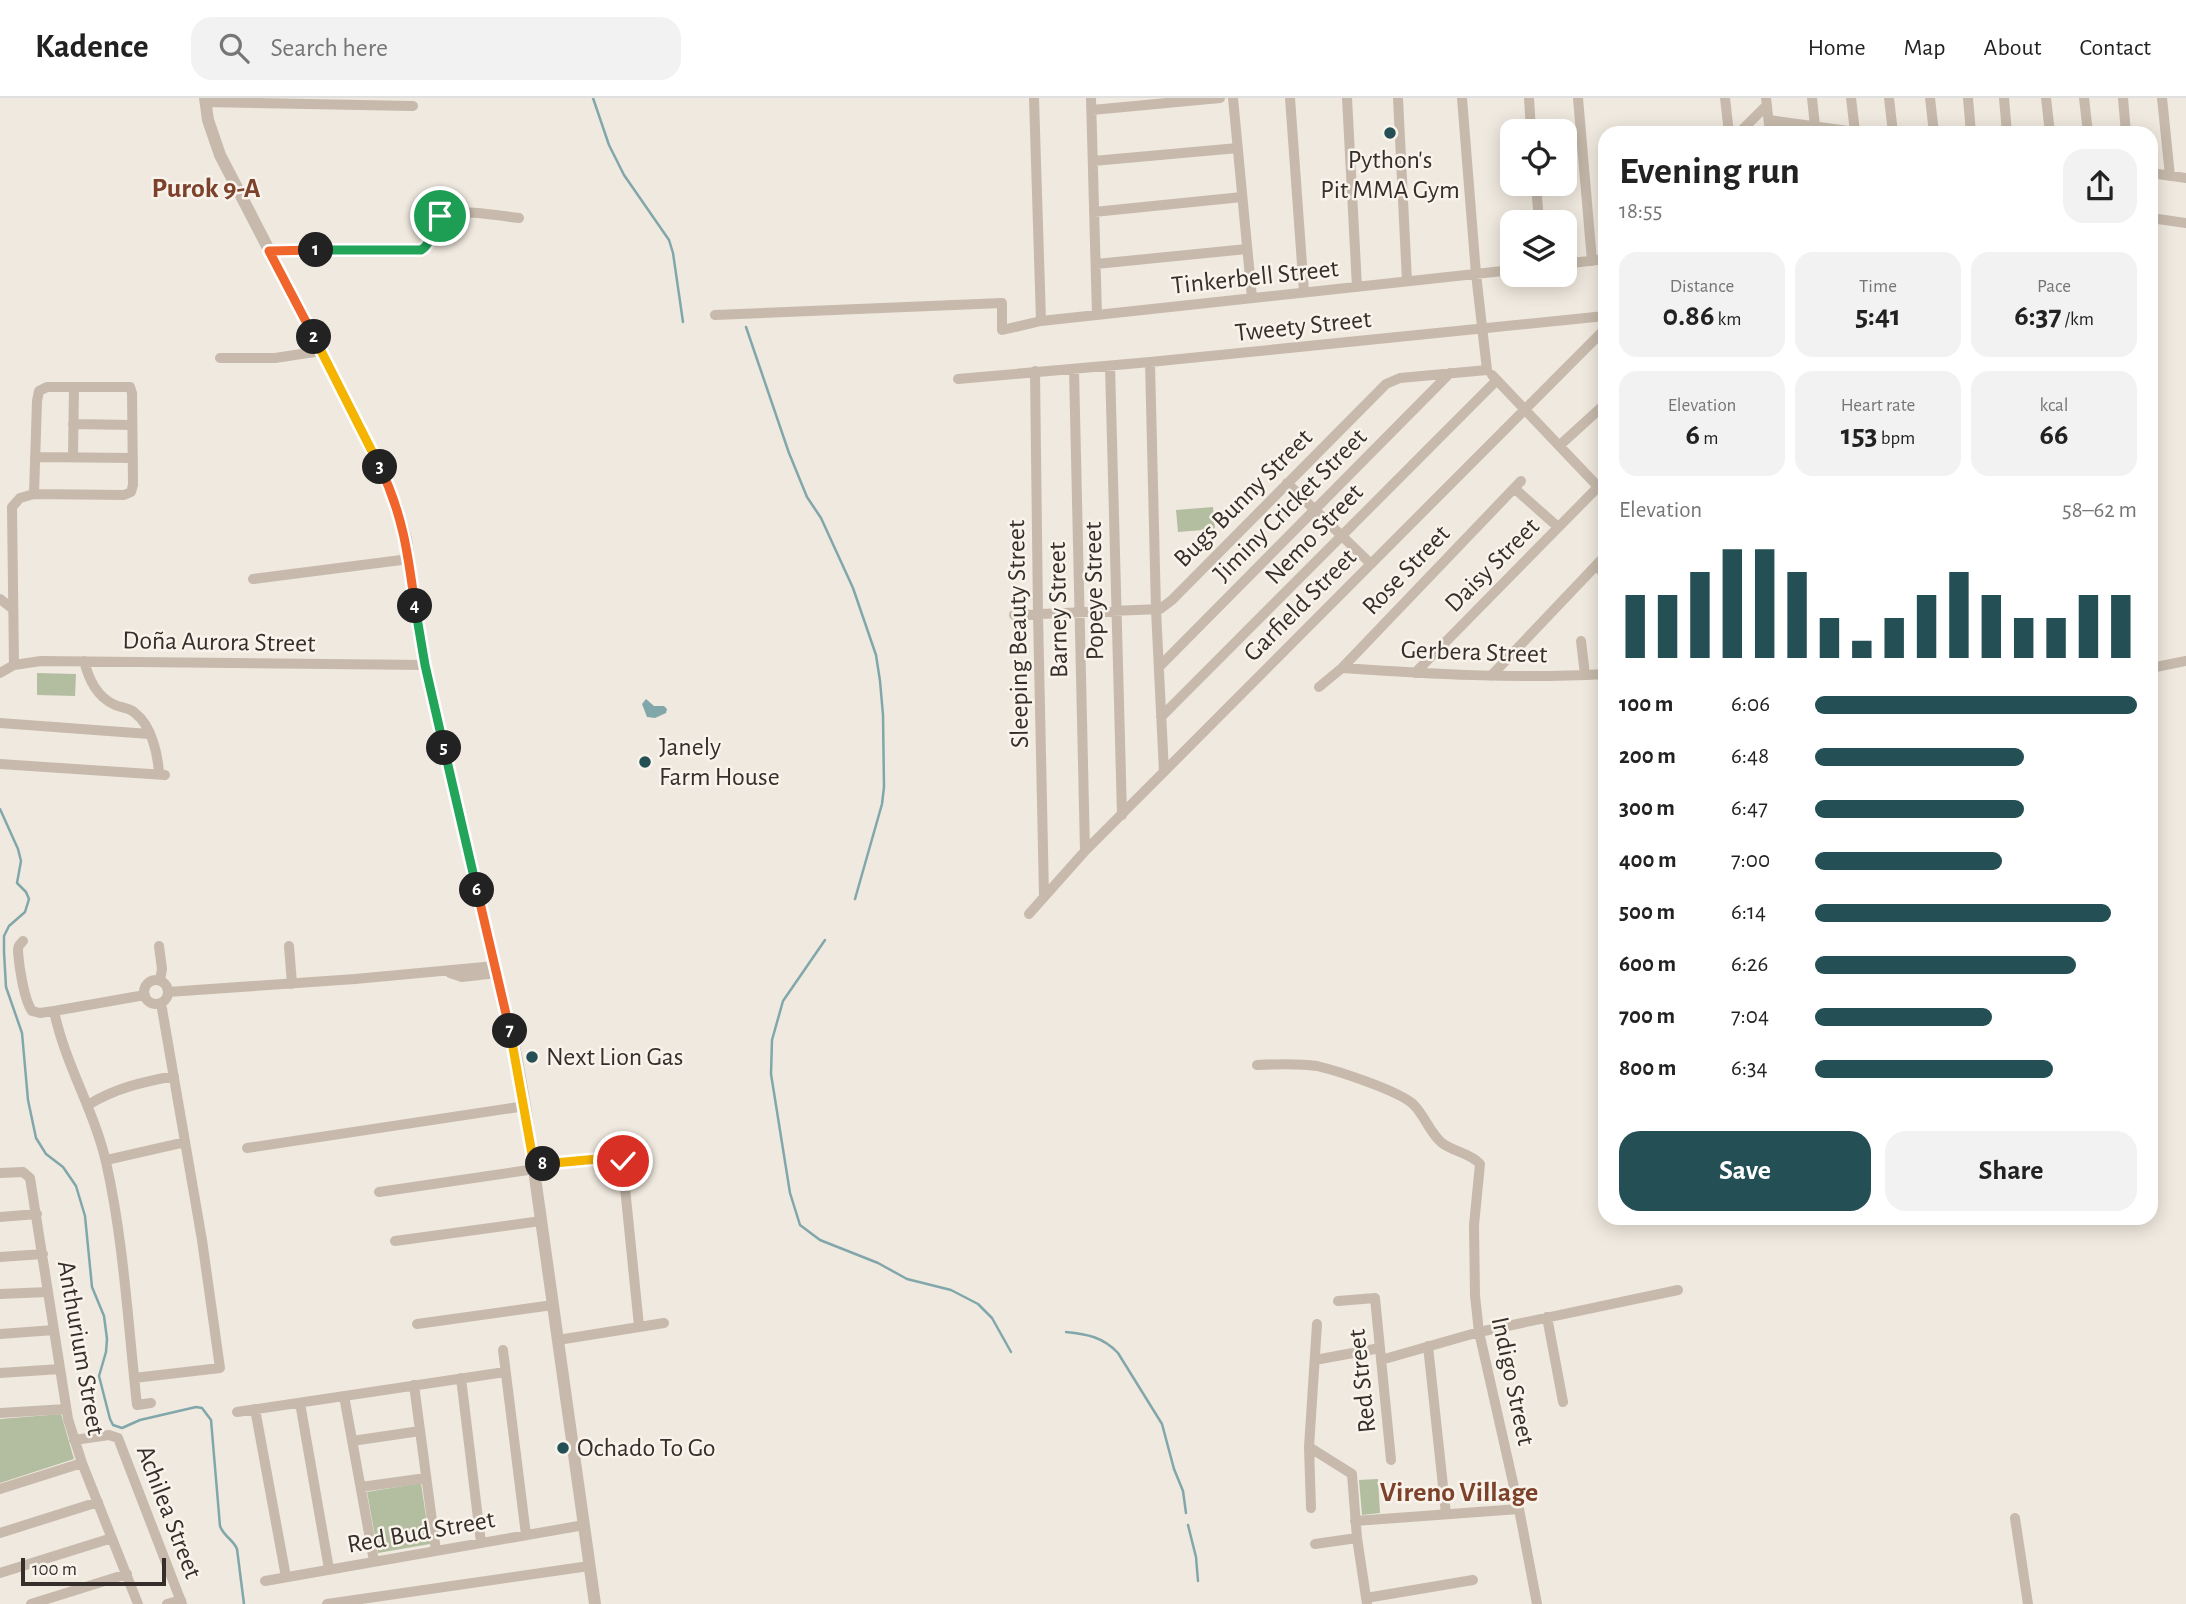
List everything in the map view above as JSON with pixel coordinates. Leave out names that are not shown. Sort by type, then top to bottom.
[{"type":"street","points":[[1034,98],[1041,321]]},
{"type":"street","points":[[1091,98],[1097,315]]},
{"type":"street","points":[[1091,110],[1220,98]]},
{"type":"street","points":[[1233,98],[1252,298]]},
{"type":"street","points":[[1290,98],[1304,292]]},
{"type":"street","points":[[1347,98],[1357,286]]},
{"type":"street","points":[[1398,98],[1407,281]]},
{"type":"street","points":[[1462,98],[1476,274],[1487,370],[1598,488]]},
{"type":"street","points":[[1529,98],[1530,119]]},
{"type":"street","points":[[1578,98],[1592,261]]},
{"type":"street","points":[[1725,98],[1727,126]]},
{"type":"street","points":[[1769,120],[1815,126],[1812,98]]},
{"type":"street","points":[[1851,98],[1858,126]]},
{"type":"street","points":[[1889,98],[1892,126]]},
{"type":"street","points":[[1930,98],[1933,126]]},
{"type":"street","points":[[1968,98],[1970,126]]},
{"type":"street","points":[[2004,98],[2006,126]]},
{"type":"street","points":[[2046,98],[2049,126]]},
{"type":"street","points":[[2084,98],[2087,126]]},
{"type":"street","points":[[2123,98],[2125,126]]},
{"type":"street","points":[[2162,98],[2170,176]]},
{"type":"street","points":[[412,106],[205,100],[208,120],[220,155],[390,487],[402,521],[425,665],[516,1055],[535,1167],[595,1604]]},
{"type":"street","points":[[1767,102],[1769,126]]},
{"type":"street","points":[[1745,126],[1767,102]]},
{"type":"street","points":[[1093,161],[1238,148]]},
{"type":"street","points":[[2158,174],[2186,178]]},
{"type":"street","points":[[1094,212],[1242,197]]},
{"type":"street","points":[[269,251],[421,250],[429,242],[435,222],[445,214],[519,218]]},
{"type":"street","points":[[2158,219],[2186,223]]},
{"type":"street","points":[[1096,264],[1247,249]]},
{"type":"street","points":[[1577,263],[1598,261]]},
{"type":"street","name":"Tinkerbell Street","points":[[715,315],[1002,303],[1002,330],[1041,321],[1500,271]]},
{"type":"street","name":"Tweety Street","points":[[958,379],[990,378],[1004,374],[1110,366],[1598,317]]},
{"type":"street","name":"Garfield Street","points":[[1029,914],[1086,851],[1598,336]]},
{"type":"street","points":[[220,358],[275,358],[321,351]]},
{"type":"street","points":[[1150,362],[1156,611],[1164,772]]},
{"type":"street","name":"Popeye Street","points":[[1110,366],[1122,815]]},
{"type":"street","name":"Barney Street","points":[[1074,369],[1086,851]]},
{"type":"street","name":"Bugs Bunny Street","points":[[1156,611],[1172,600],[1390,381],[1487,370]]},
{"type":"street","name":"Sleeping Beauty Street","points":[[1035,372],[1044,895]]},
{"type":"street","name":"Jiminy Cricket Street","points":[[1159,667],[1450,373]]},
{"type":"street","name":"Nemo Street","points":[[1161,717],[1497,380]]},
{"type":"street","points":[[0,673],[14,665],[12,507],[20,498],[34,494],[124,495],[131,492],[133,458],[130,387],[47,387],[39,391],[34,494]]},
{"type":"street","points":[[73,457],[74,387]]},
{"type":"street","points":[[1559,446],[1598,410]]},
{"type":"street","points":[[73,424],[132,425]]},
{"type":"street","points":[[35,457],[133,458]]},
{"type":"street","points":[[1287,483],[1371,564]]},
{"type":"street","name":"Rose Street","points":[[1319,687],[1342,667],[1517,484],[1558,527]]},
{"type":"street","name":"Daisy Street","points":[[1415,673],[1558,527],[1598,494]]},
{"type":"street","points":[[253,579],[409,559]]},
{"type":"street","points":[[1491,676],[1596,566]]},
{"type":"street","points":[[0,599],[13,609]]},
{"type":"street","points":[[1013,615],[1156,611]]},
{"type":"street","points":[[1581,641],[1585,675]]},
{"type":"street","name":"Doña Aurora Street","points":[[14,665],[33,661],[425,665]]},
{"type":"street","points":[[0,764],[162,775],[149,734],[135,713],[102,697],[90,681],[84,662]]},
{"type":"street","points":[[2158,667],[2186,662]]},
{"type":"street","name":"Gerbera Street","points":[[1342,667],[1491,676],[1598,674]]},
{"type":"street","points":[[0,723],[149,734]]},
{"type":"street","points":[[23,941],[18,953],[29,1007],[36,1013],[145,995]]},
{"type":"street","points":[[159,946],[162,969],[160,980]]},
{"type":"street","points":[[289,946],[292,984]]},
{"type":"street","points":[[168,992],[496,970]]},
{"type":"street","points":[[153,980],[160,980],[166,985],[168,992],[162,1003],[149,1002],[145,995],[147,984],[153,980]]},
{"type":"street","points":[[134,1378],[220,1368],[202,1240],[162,1003]]},
{"type":"street","points":[[54,1012],[61,1039],[88,1105],[106,1160],[120,1250],[137,1405],[150,1404]]},
{"type":"street","name":"Indigo Street","points":[[1257,1065],[1317,1066],[1399,1094],[1422,1114],[1446,1146],[1472,1157],[1480,1164],[1474,1225],[1475,1296],[1479,1332],[1519,1509],[1537,1604]]},
{"type":"street","points":[[88,1105],[105,1094],[122,1088],[174,1076]]},
{"type":"street","points":[[247,1148],[525,1107]]},
{"type":"street","points":[[106,1160],[146,1156],[185,1142]]},
{"type":"street","points":[[379,1192],[535,1167],[622,1158],[639,1326]]},
{"type":"street","name":"Anthurium Street","points":[[0,1173],[28,1174],[32,1185],[66,1409],[82,1463],[138,1604]]},
{"type":"street","points":[[0,1217],[37,1214]]},
{"type":"street","points":[[395,1241],[541,1221]]},
{"type":"street","points":[[0,1256],[43,1254]]},
{"type":"street","points":[[1381,1360],[1479,1332],[1678,1290]]},
{"type":"street","points":[[0,1294],[48,1292]]},
{"type":"street","name":"Red Street","points":[[1338,1301],[1375,1298],[1391,1460]]},
{"type":"street","points":[[417,1324],[553,1305]]},
{"type":"street","points":[[1548,1317],[1563,1402]]},
{"type":"street","points":[[558,1339],[664,1323]]},
{"type":"street","points":[[1311,1508],[1309,1447],[1317,1324]]},
{"type":"street","points":[[0,1334],[54,1330]]},
{"type":"street","points":[[1428,1346],[1446,1514]]},
{"type":"street","points":[[1315,1360],[1380,1348]]},
{"type":"street","points":[[503,1350],[526,1535]]},
{"type":"street","points":[[0,1373],[60,1370]]},
{"type":"street","points":[[237,1412],[505,1372]]},
{"type":"street","points":[[461,1378],[481,1543]]},
{"type":"street","points":[[414,1385],[436,1550]]},
{"type":"street","points":[[344,1396],[374,1561]]},
{"type":"street","points":[[300,1403],[329,1569]]},
{"type":"street","points":[[0,1413],[66,1409]]},
{"type":"street","points":[[255,1409],[286,1577]]},
{"type":"street","points":[[352,1441],[420,1431]]},
{"type":"street","name":"Achilea Street","points":[[74,1440],[108,1435],[118,1438],[181,1602]]},
{"type":"street","points":[[1309,1447],[1352,1474],[1355,1521],[1366,1601],[1473,1580]]},
{"type":"street","points":[[0,1489],[82,1463]]},
{"type":"street","points":[[361,1487],[426,1478]]},
{"type":"street","points":[[0,1533],[98,1502]]},
{"type":"street","points":[[1355,1521],[1519,1509]]},
{"type":"street","points":[[2015,1518],[2028,1604]]},
{"type":"street","name":"Red Bud Street","points":[[265,1581],[584,1525]]},
{"type":"street","points":[[0,1573],[112,1538]]},
{"type":"street","points":[[1315,1544],[1357,1538]]},
{"type":"street","points":[[327,1604],[589,1566]]},
{"type":"street","points":[[31,1604],[127,1574]]},
{"type":"street","points":[[167,1604],[181,1602]]},
{"type":"green space","points":[[1213,507],[1215,529],[1178,532],[1176,510]]},
{"type":"green space","points":[[37,673],[76,674],[75,696],[37,695]]},
{"type":"green space","points":[[61,1414],[74,1459],[0,1483],[0,1419]]},
{"type":"green space","points":[[1378,1479],[1380,1513],[1362,1515],[1359,1480]]},
{"type":"green space","points":[[421,1483],[430,1544],[378,1553],[367,1492]]},
{"type":"water","points":[[646,699],[654,706],[664,706],[666,713],[655,718],[647,717],[642,704]]},
{"type":"waterway","points":[[593,98],[609,145],[624,175],[669,240],[683,322]]},
{"type":"waterway","points":[[746,327],[789,453],[807,497],[821,518],[853,588],[876,655],[883,715],[884,787],[882,804],[855,899]]},
{"type":"waterway","points":[[0,809],[21,861],[17,883],[29,899],[25,912],[9,926],[4,936],[6,987],[22,1033],[28,1100],[36,1138],[46,1154],[63,1167],[76,1186],[85,1216],[92,1287],[104,1316],[107,1339],[99,1376],[110,1419],[113,1425],[122,1428],[140,1420],[196,1407],[202,1408],[211,1420],[220,1526],[237,1549],[244,1604]]},
{"type":"waterway","points":[[825,940],[783,1001],[772,1040],[771,1074],[790,1193],[800,1225],[820,1240],[878,1263],[907,1279],[951,1290],[978,1304],[992,1318],[1011,1352]]},
{"type":"waterway","points":[[1066,1332],[1094,1337],[1118,1353],[1162,1424],[1183,1491],[1186,1513]]},
{"type":"waterway","points":[[1188,1525],[1196,1557],[1198,1581]]},
{"type":"place","name":"Python's Pit MMA Gym","points":[[1390,133]]},
{"type":"place","name":"Janely Farm House","points":[[645,762]]},
{"type":"place","name":"Next Lion Gas","points":[[532,1057]]},
{"type":"place","name":"Ochado To Go","points":[[563,1448]]},
{"type":"district","name":"Purok 9-A","points":[[206,189]]},
{"type":"district","name":"Vireno Village","points":[[1459,1493]]},
{"type":"route","points":[[440,216],[435,222],[429,242],[421,250],[269,251],[390,487],[402,521],[433,705],[516,1055],[534,1165],[620,1157],[623,1161]]}]
